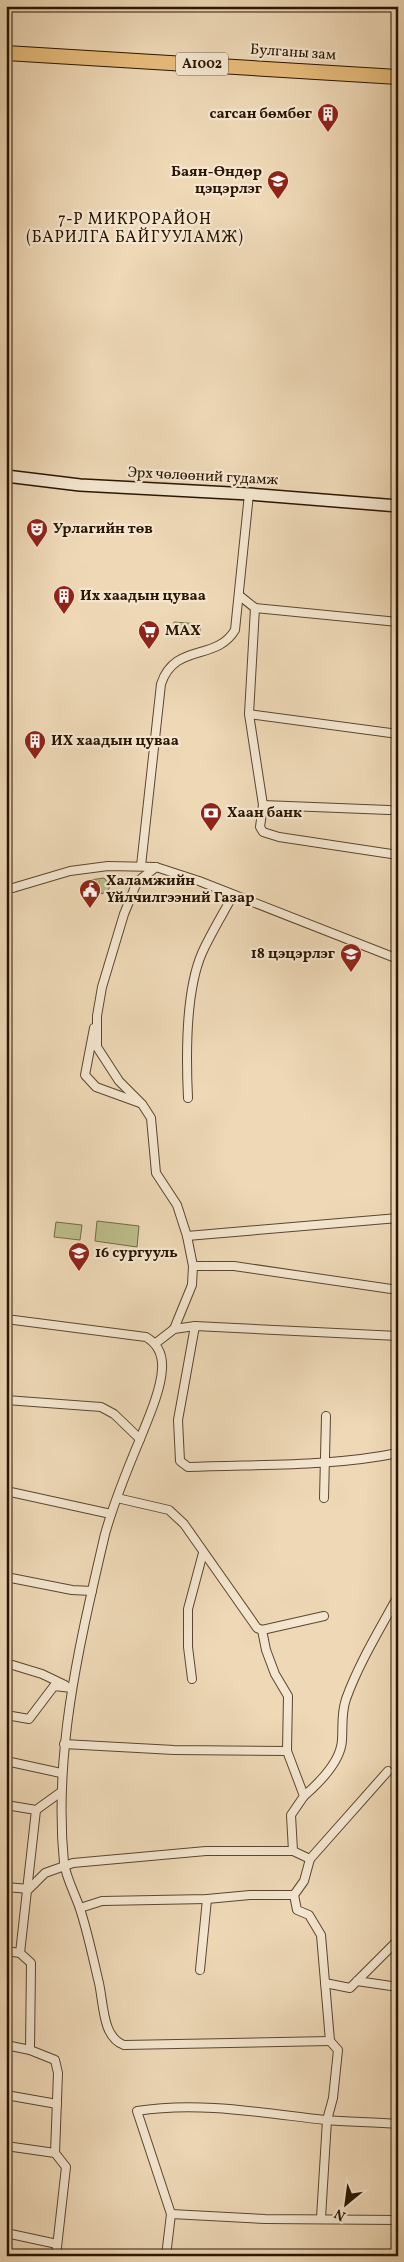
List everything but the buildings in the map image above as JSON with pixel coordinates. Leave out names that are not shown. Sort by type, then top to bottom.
[{"type":"highway","name":"Булганы зам","points":[[6,53],[398,76]]},
{"type":"main road","name":"Эрх чөлөөний гудамж","points":[[6,476],[80,485],[249,494],[398,506]]},
{"type":"street","points":[[141,866],[158,702],[165,673],[173,662],[230,639],[237,622],[249,494]]},
{"type":"street","points":[[240,596],[255,608],[398,622]]},
{"type":"street","points":[[255,608],[249,714],[263,805],[260,827],[262,832],[329,846],[398,855]]},
{"type":"street","points":[[249,714],[398,734]]},
{"type":"street","points":[[263,805],[389,810]]},
{"type":"street","points":[[6,890],[70,870],[108,866],[156,867],[199,881],[398,959]]},
{"type":"street","points":[[142,1104],[96,1087],[85,1075],[102,986],[124,914],[137,882],[156,867]]},
{"type":"street","points":[[188,1098],[185,1048],[196,973],[202,953],[233,895]]},
{"type":"street","points":[[97,1016],[97,1047],[119,1081],[142,1104],[151,1118],[156,1173],[177,1205],[187,1236],[193,1266],[192,1285],[174,1329]]},
{"type":"street","points":[[187,1236],[398,1218]]},
{"type":"street","points":[[193,1266],[244,1268],[398,1290]]},
{"type":"street","points":[[6,1318],[146,1337],[156,1343],[161,1356],[162,1370],[149,1418],[111,1514],[92,1591],[72,1688],[64,1744],[62,1773],[64,1865],[80,1908],[99,1981],[110,2034],[116,2042],[124,2046],[330,2041]]},
{"type":"street","points":[[195,1326],[178,1425],[180,1461],[183,1465],[188,1467],[324,1462],[359,1460],[398,1453]]},
{"type":"street","points":[[156,1343],[174,1329],[195,1326],[398,1336]]},
{"type":"street","points":[[6,1400],[101,1407],[114,1414],[140,1439]]},
{"type":"street","points":[[324,1498],[326,1416]]},
{"type":"street","points":[[6,1491],[111,1514]]},
{"type":"street","points":[[117,1498],[169,1510],[184,1524],[257,1628],[262,1630],[324,1616]]},
{"type":"street","points":[[192,1680],[188,1646],[188,1609],[203,1553]]},
{"type":"street","points":[[6,1577],[72,1590],[92,1591]]},
{"type":"street","points":[[293,1851],[291,1815],[304,1796],[315,1787],[339,1756],[342,1741],[341,1720],[346,1699],[398,1596]]},
{"type":"street","points":[[262,1630],[272,1666],[288,1696],[287,1752],[304,1796]]},
{"type":"street","points":[[6,1664],[42,1674],[72,1688]]},
{"type":"street","points":[[6,1715],[29,1718],[54,1686],[72,1688]]},
{"type":"street","points":[[64,1744],[174,1750],[287,1752]]},
{"type":"street","points":[[6,1761],[62,1773]]},
{"type":"street","points":[[321,2218],[327,2120],[333,2098],[338,2050],[330,2041],[321,1935],[309,1915],[297,1910],[294,1895],[304,1881],[310,1859],[388,1771]]},
{"type":"street","points":[[6,1805],[36,1810],[62,1792]]},
{"type":"street","points":[[20,1953],[29,1888],[28,1871],[36,1810]]},
{"type":"street","points":[[6,1887],[29,1888],[45,1873],[64,1865],[206,1851],[293,1851],[310,1859]]},
{"type":"street","points":[[80,1908],[102,1901],[294,1895]]},
{"type":"street","points":[[200,1970],[207,1899]]},
{"type":"street","points":[[325,1983],[350,1988],[398,1940]]},
{"type":"street","points":[[6,1951],[20,1953],[31,1963],[30,2050]]},
{"type":"street","points":[[357,1981],[398,1986]]},
{"type":"street","points":[[6,2045],[30,2050],[54,2060],[58,2073],[56,2152],[66,2166],[56,2256]]},
{"type":"street","points":[[6,2095],[57,2104]]},
{"type":"street","points":[[166,2256],[171,2214],[137,2111],[156,2108],[190,2107],[254,2111],[327,2120],[398,2124]]},
{"type":"street","points":[[6,2146],[56,2152]]},
{"type":"street","points":[[171,2214],[265,2219],[398,2220]]},
{"type":"street","points":[[6,2233],[57,2244]]},
{"type":"green space","points":[[174,622],[200,624],[200,637],[173,635]]},
{"type":"green space","points":[[104,878],[110,885],[109,889],[102,894],[90,880]]},
{"type":"green space","points":[[97,1221],[139,1226],[137,1247],[95,1241]]},
{"type":"green space","points":[[56,1222],[82,1225],[80,1240],[54,1237]]},
{"type":"place","name":"сагсан бөмбөг","points":[[328,133]]},
{"type":"place","name":"Баян-Өндөр цэцэрлэг","points":[[278,200]]},
{"type":"place","name":"Урлагийн төв","points":[[37,548]]},
{"type":"place","name":"Их хаадын цуваа","points":[[64,615]]},
{"type":"place","name":"МАХ","points":[[149,650]]},
{"type":"place","name":"ИХ хаадын цуваа","points":[[35,760]]},
{"type":"place","name":"Хаан банк","points":[[211,832]]},
{"type":"place","name":"Халамжийн Үйлчилгээний Газар","points":[[90,909]]},
{"type":"place","name":"18 цэцэрлэг","points":[[351,973]]},
{"type":"place","name":"16 сургууль","points":[[79,1272]]},
{"type":"district","name":"7-Р МИКРОРАЙОН (БАРИЛГА БАЙГУУЛАМЖ)","points":[[135,229]]}]
